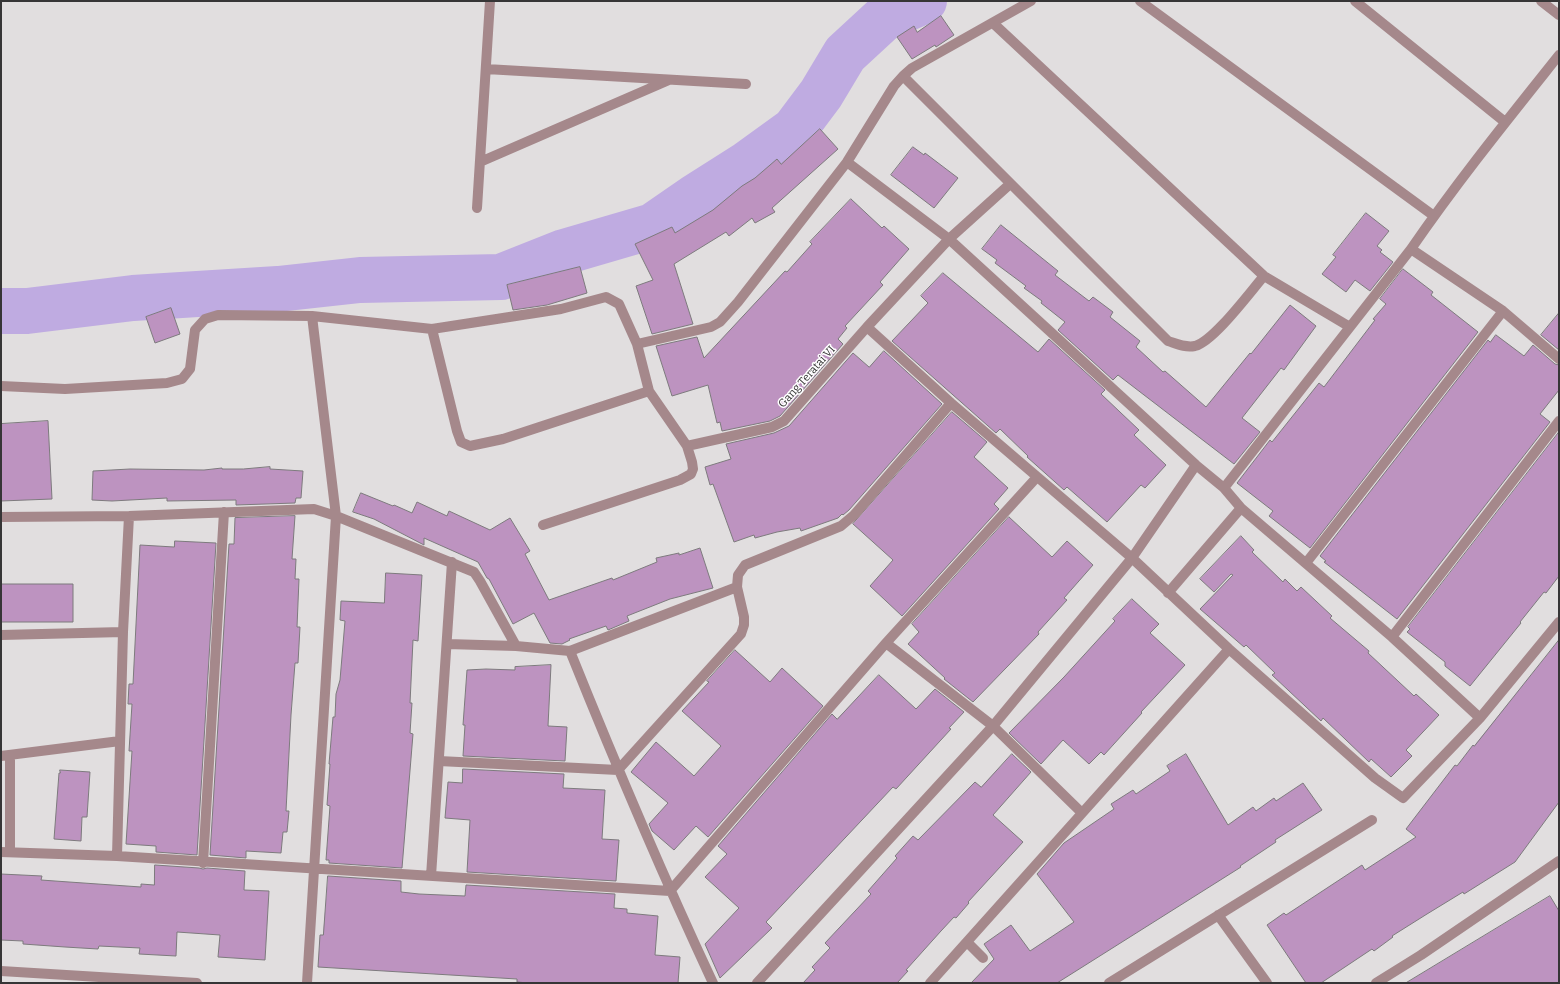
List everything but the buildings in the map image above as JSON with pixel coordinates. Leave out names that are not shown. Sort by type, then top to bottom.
[{"type":"street","points":[[477,208],[490,1]]},
{"type":"street","points":[[637,344],[711,327],[720,322],[738,302],[847,162],[894,86],[903,76],[912,68],[1031,1]]},
{"type":"street","points":[[1140,1],[1434,216]]},
{"type":"street","points":[[1355,1],[1505,122]]},
{"type":"street","points":[[1541,1],[1559,15]]},
{"type":"street","points":[[993,22],[1264,276],[1350,327]]},
{"type":"street","points":[[1224,488],[1411,249],[1505,122],[1559,55]]},
{"type":"street","points":[[486,69],[746,84]]},
{"type":"street","points":[[903,76],[1168,341],[1183,347],[1196,346],[1212,336],[1264,276]]},
{"type":"street","points":[[480,162],[671,80]]},
{"type":"street","points":[[847,162],[949,239],[1196,465],[1224,488],[1241,508],[1392,637],[1480,718]]},
{"type":"street","name":"Gang Teratai VI","points":[[687,446],[772,426],[784,421],[867,327],[949,239],[1010,184]]},
{"type":"street","points":[[1411,249],[1503,311],[1559,359]]},
{"type":"street","points":[[1,386],[64,389],[167,383],[182,379],[190,369],[195,330],[205,319],[218,315],[312,316],[432,329],[560,310],[606,298],[619,304],[637,344],[649,391],[687,446],[693,469],[691,474],[680,480],[543,525]]},
{"type":"street","points":[[1306,563],[1503,311]]},
{"type":"street","points":[[307,983],[336,516],[312,316]]},
{"type":"street","points":[[867,327],[950,403],[1132,558],[1229,649],[1375,778],[1403,798],[1480,718],[1559,622]]},
{"type":"street","points":[[432,329],[457,432],[461,442],[470,446],[502,439],[649,391]]},
{"type":"street","points":[[618,770],[741,634],[744,625],[744,617],[737,587],[738,574],[745,565],[841,526],[854,515],[950,403]]},
{"type":"street","points":[[1392,637],[1559,421]]},
{"type":"street","points":[[757,983],[993,726],[1132,558],[1196,465]]},
{"type":"street","points":[[670,891],[886,643],[1037,477]]},
{"type":"street","points":[[1168,592],[1241,508]]},
{"type":"street","points":[[1,517],[129,516],[314,509],[336,516],[474,572],[480,580],[516,646]]},
{"type":"street","points":[[203,863],[224,512]]},
{"type":"street","points":[[117,856],[123,632],[129,516]]},
{"type":"street","points":[[431,876],[452,562]]},
{"type":"street","points":[[447,644],[516,646],[570,651],[737,587]]},
{"type":"street","points":[[1,635],[123,632]]},
{"type":"street","points":[[886,643],[993,726],[1082,813]]},
{"type":"street","points":[[930,983],[1229,649]]},
{"type":"street","points":[[570,651],[618,770],[670,891],[713,983]]},
{"type":"street","points":[[120,741],[5,756],[5,852],[117,856],[203,863],[670,891]]},
{"type":"street","points":[[439,762],[618,770]]},
{"type":"street","points":[[1109,983],[1372,820]]},
{"type":"street","points":[[1376,983],[1559,861]]},
{"type":"street","points":[[1218,915],[1267,983]]},
{"type":"street","points":[[967,942],[983,958]]},
{"type":"street","points":[[1,971],[53,978],[197,983]]},
{"type":"waterway","points":[[1,311],[27,311],[133,298],[278,289],[360,280],[501,277],[564,252],[653,226],[747,164],[794,130],[821,94],[845,54],[884,18],[924,1]]}]
